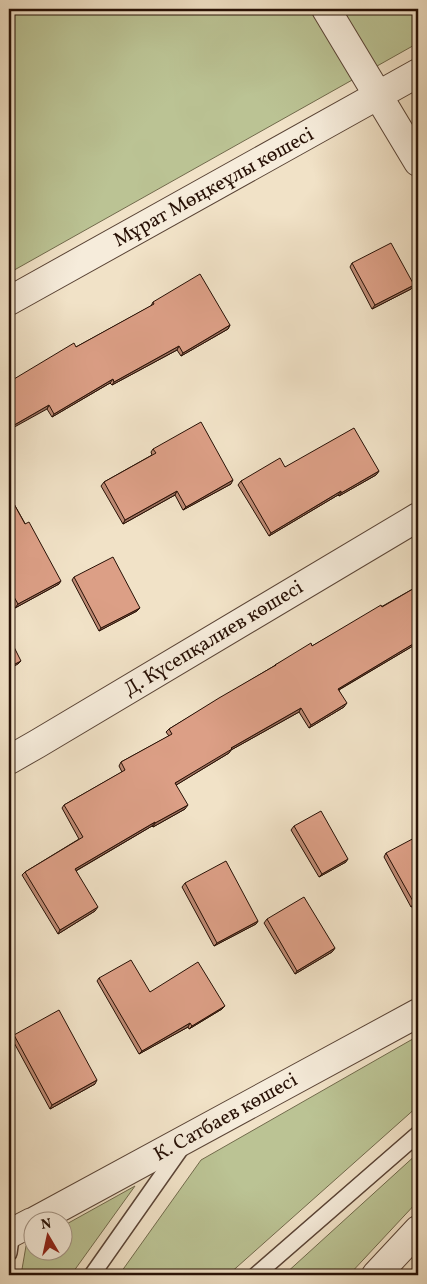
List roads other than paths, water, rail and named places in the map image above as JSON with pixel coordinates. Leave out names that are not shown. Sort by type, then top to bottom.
[{"type":"street","points":[[326,9],[418,162]]},
{"type":"street","name":"Мұрат Мөңкеұлы көшесі","points":[[9,302],[418,73]]},
{"type":"street","name":"Д. Күсепқалиев көшесі","points":[[9,760],[418,517]]},
{"type":"street","name":"К. Сатбаев көшесі","points":[[19,1232],[418,1013]]},
{"type":"street","points":[[376,1275],[418,1230]]},
{"type":"lane","points":[[256,1275],[418,1134]]},
{"type":"lane","points":[[92,1275],[188,1139]]}]
